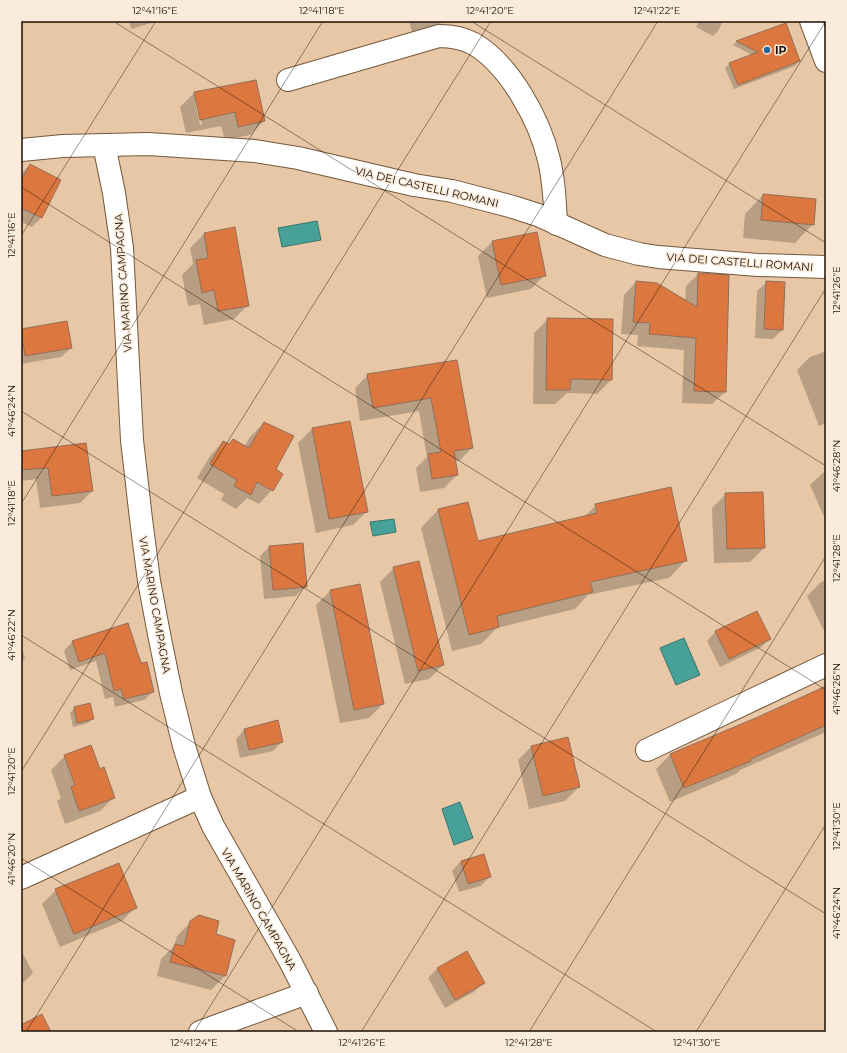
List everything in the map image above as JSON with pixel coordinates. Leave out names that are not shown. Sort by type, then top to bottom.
[{"type":"street","points":[[810,21],[826,61]]},
{"type":"street","points":[[288,80],[435,37],[453,37],[474,44],[483,51],[507,76],[529,107],[545,145],[549,160],[554,192],[556,224]]},
{"type":"street","name":"VIA MARINO CAMPAGNA","points":[[104,145],[114,193],[122,248],[132,440],[149,581],[171,693],[188,761],[200,797],[218,836],[307,993],[326,1032]]},
{"type":"street","name":"VIA DEI CASTELLI ROMANI","points":[[21,150],[63,146],[178,145],[239,149],[278,154],[484,199],[514,207],[538,215],[605,245],[640,254],[658,257],[758,265],[826,267]]},
{"type":"street","points":[[647,750],[826,665]]},
{"type":"street","points":[[21,878],[200,797]]},
{"type":"street","points":[[200,1032],[307,993]]},
{"type":"water","points":[[317,221],[321,240],[282,247],[278,228]]},
{"type":"water","points":[[394,519],[396,532],[373,536],[370,522]]},
{"type":"water","points":[[684,638],[700,675],[676,685],[660,648]]},
{"type":"water","points":[[460,802],[473,838],[454,845],[442,809]]},
{"type":"building","name":"IP","points":[[786,23],[800,61],[738,85],[729,63],[758,52],[736,41]]},
{"type":"building","points":[[256,80],[265,121],[238,127],[235,112],[200,120],[194,92]]},
{"type":"building","points":[[30,164],[61,180],[42,218],[21,208],[21,181]]},
{"type":"building","points":[[763,194],[816,199],[814,225],[761,220]]},
{"type":"building","points":[[235,227],[249,306],[218,311],[214,290],[202,293],[196,260],[208,258],[204,233]]},
{"type":"building","points":[[537,232],[546,276],[501,285],[492,241]]},
{"type":"building","points":[[698,273],[729,275],[726,392],[694,391],[696,338],[649,334],[650,323],[633,322],[636,281],[657,283],[697,307]]},
{"type":"building","points":[[766,281],[785,282],[783,330],[764,329]]},
{"type":"building","points":[[547,318],[613,319],[612,380],[571,379],[570,390],[546,390]]},
{"type":"building","points":[[67,321],[72,348],[25,356],[21,329]]},
{"type":"building","points":[[457,360],[473,448],[454,451],[458,475],[432,479],[428,454],[441,452],[431,398],[373,408],[367,374]]},
{"type":"building","points":[[350,421],[368,512],[329,519],[312,428]]},
{"type":"building","points":[[264,422],[294,436],[276,469],[283,474],[273,491],[257,482],[251,495],[234,486],[237,480],[210,464],[223,441],[229,444],[233,439],[249,448]]},
{"type":"building","points":[[86,443],[93,491],[52,496],[48,468],[21,470],[21,451]]},
{"type":"building","points":[[671,487],[687,561],[590,582],[593,592],[497,616],[499,627],[469,635],[438,509],[468,502],[478,541],[597,513],[595,504]]},
{"type":"building","points":[[763,492],[765,548],[727,549],[725,493]]},
{"type":"building","points":[[303,543],[307,587],[273,590],[269,546]]},
{"type":"building","points":[[419,561],[444,665],[418,671],[393,567]]},
{"type":"building","points":[[360,584],[384,704],[354,710],[330,590]]},
{"type":"building","points":[[757,611],[771,639],[729,659],[715,631]]},
{"type":"building","points":[[128,623],[141,663],[147,662],[154,692],[124,699],[121,689],[114,691],[105,653],[79,662],[72,641]]},
{"type":"building","points":[[826,686],[826,725],[751,759],[751,761],[684,788],[670,754],[758,717]]},
{"type":"building","points":[[90,703],[94,719],[77,723],[74,707]]},
{"type":"building","points":[[278,720],[283,742],[249,750],[244,729]]},
{"type":"building","points":[[568,737],[580,787],[543,796],[531,746]]},
{"type":"building","points":[[91,745],[100,769],[104,767],[115,798],[79,811],[71,787],[75,785],[64,755]]},
{"type":"building","points":[[484,854],[491,877],[468,884],[461,861]]},
{"type":"building","points":[[119,863],[137,908],[74,934],[55,889]]},
{"type":"building","points":[[199,915],[219,921],[216,934],[235,940],[226,976],[170,962],[175,944],[184,946],[190,921]]},
{"type":"building","points":[[467,951],[485,983],[455,1000],[437,968]]},
{"type":"building","points":[[42,1014],[51,1032],[21,1032],[21,1025]]},
{"type":"place","name":"IP","points":[[767,50]]}]
